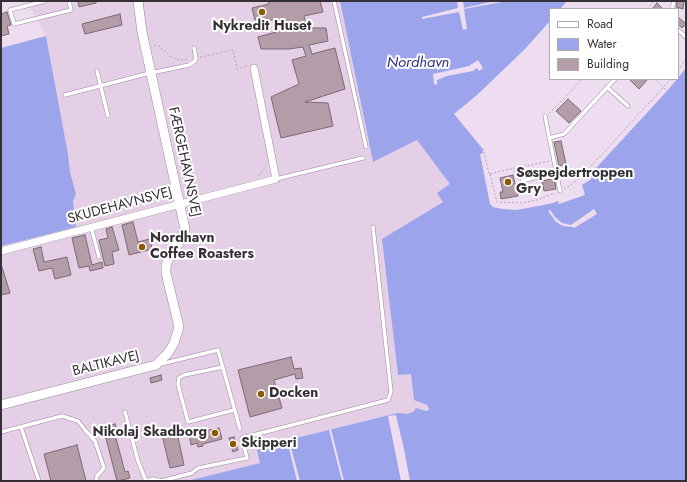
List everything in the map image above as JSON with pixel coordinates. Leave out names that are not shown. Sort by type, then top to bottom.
[{"type":"street","name":"FÆRGEHAVNSVEJ","points":[[138,1],[145,47],[185,229],[181,240],[166,265],[166,273],[179,327],[174,343],[168,353],[156,365]]},
{"type":"street","points":[[254,68],[276,179]]},
{"type":"street","name":"SKUDEHAVNSVEJ","points":[[1,250],[276,179]]},
{"type":"street","name":"BALTIKAVEJ","points":[[1,405],[156,365]]},
{"type":"lane","points":[[45,1],[10,10],[14,24],[71,10],[69,1]]},
{"type":"lane","points":[[334,1],[366,148]]},
{"type":"lane","points":[[64,95],[151,73],[190,65],[196,58],[194,48]]},
{"type":"lane","points":[[97,71],[108,116]]},
{"type":"lane","points":[[549,138],[564,134],[614,80]]},
{"type":"lane","points":[[607,87],[628,106]]},
{"type":"lane","points":[[545,116],[560,191]]},
{"type":"lane","name":"SKUDEHAVNSVEJ","points":[[276,179],[363,158]]},
{"type":"lane","points":[[522,182],[556,172]]},
{"type":"lane","points":[[91,227],[99,257]]},
{"type":"lane","points":[[125,412],[138,461],[146,481],[153,479],[162,480],[192,473],[198,468],[247,458],[242,438],[388,400],[391,392],[373,227]]},
{"type":"lane","name":"BALTIKAVEJ","points":[[156,365],[218,350],[223,367]]},
{"type":"lane","points":[[234,410],[188,422],[178,384],[179,378],[184,375],[223,367],[240,429]]},
{"type":"lane","points":[[1,432],[62,416],[78,421],[95,441],[104,468],[97,476],[96,481]]},
{"type":"lane","points":[[21,427],[39,481]]},
{"type":"path","points":[[145,47],[155,44],[171,57],[183,60],[233,50],[237,69],[249,66],[254,68]]},
{"type":"path","points":[[679,70],[686,59]]},
{"type":"path","points":[[545,116],[558,105],[581,80]]},
{"type":"path","points":[[656,80],[667,91]]},
{"type":"path","points":[[483,148],[497,202],[521,203],[537,200],[572,185],[582,176],[670,80]]},
{"type":"path","points":[[253,185],[272,157]]},
{"type":"path","points":[[490,174],[515,168],[517,178],[522,182],[524,176],[521,167],[554,160]]},
{"type":"shaded area","points":[[26,1],[340,1],[373,162],[417,140],[482,148],[483,153],[480,154],[484,173],[383,239],[398,375],[411,373],[414,400],[427,405],[429,407],[428,410],[424,409],[405,415],[401,414],[377,418],[284,441],[257,450],[260,463],[187,481],[1,481],[1,246],[76,226],[73,201],[76,194],[70,172],[46,36]]},
{"type":"water","name":"Nordhavn","points":[[340,1],[567,1],[561,8],[549,8],[549,22],[525,49],[477,95],[454,114],[482,148],[483,153],[480,154],[490,204],[493,207],[502,209],[516,210],[558,201],[559,204],[585,195],[582,185],[590,180],[592,177],[591,174],[597,167],[676,80],[679,80],[679,77],[686,68],[686,481],[187,481],[260,463],[257,450],[284,441],[398,413],[407,414],[413,412],[416,408],[427,411],[429,409],[427,405],[414,400],[411,374],[398,375],[382,239],[443,202],[437,193],[450,184],[417,140],[373,162]]},
{"type":"water","points":[[46,36],[70,172],[76,194],[73,201],[76,227],[1,246],[1,48]]},
{"type":"pier","points":[[457,1],[463,1],[464,8],[495,1],[507,1],[464,9],[467,29],[463,30],[459,12],[422,19],[422,17],[458,8]]},
{"type":"pier","points":[[478,60],[483,68],[479,71],[477,68],[473,71],[447,76],[437,80],[437,85],[434,84],[433,74],[469,66]]},
{"type":"pier","points":[[594,209],[597,214],[574,228],[563,226],[556,222],[548,211],[550,210],[562,223],[571,225]]},
{"type":"pier","points":[[396,415],[410,481],[401,481],[388,416]]},
{"type":"pier","points":[[331,429],[344,481],[342,481],[329,430]]},
{"type":"pier","points":[[287,440],[289,440],[300,481],[297,481]]},
{"type":"building","points":[[78,1],[96,1],[96,3],[79,7]]},
{"type":"building","points":[[268,1],[320,1],[323,12],[304,16],[307,28],[326,28],[328,41],[309,45],[312,54],[335,48],[345,89],[305,102],[328,103],[333,126],[281,138],[271,97],[299,84],[292,60],[306,56],[303,47],[289,49],[261,49],[258,37],[276,32],[273,20],[255,20],[252,8],[269,4]]},
{"type":"building","points":[[677,1],[684,1],[683,9],[676,7]]},
{"type":"building","points":[[657,3],[662,8],[653,8]]},
{"type":"building","points":[[7,12],[11,25],[7,26],[9,34],[1,36],[1,14]]},
{"type":"building","points":[[120,14],[122,25],[85,34],[82,24]]},
{"type":"building","points":[[679,18],[686,24],[682,28],[679,25]]},
{"type":"building","points":[[630,80],[647,80],[639,89]]},
{"type":"building","points":[[568,99],[581,111],[569,123],[556,111]]},
{"type":"building","points":[[561,141],[566,164],[559,166],[554,142]]},
{"type":"building","points":[[513,175],[518,196],[501,199],[500,192],[503,192],[500,178]]},
{"type":"building","points":[[554,176],[556,189],[544,191],[542,181],[551,179],[551,177]]},
{"type":"building","points":[[133,222],[138,242],[150,239],[152,249],[129,255],[122,225]]},
{"type":"building","points":[[112,227],[119,250],[112,252],[114,264],[105,266],[99,240],[108,238],[106,229]]},
{"type":"building","points":[[85,235],[92,265],[102,262],[103,268],[90,271],[89,266],[79,268],[72,238]]},
{"type":"building","points":[[41,247],[44,262],[67,257],[71,275],[55,279],[52,268],[39,271],[33,249]]},
{"type":"building","points":[[1,267],[10,293],[1,295]]},
{"type":"building","name":"Docken","points":[[291,357],[294,369],[301,368],[303,378],[296,379],[295,374],[274,380],[282,408],[250,417],[238,370]]},
{"type":"building","points":[[161,375],[162,380],[151,383],[150,378]]},
{"type":"building","points":[[115,424],[117,430],[114,431],[125,472],[128,471],[130,478],[118,481],[103,427]]},
{"type":"building","points":[[176,428],[184,465],[170,468],[161,431]]},
{"type":"building","points":[[219,428],[222,439],[203,444],[203,446],[198,447],[197,443],[191,445],[189,434]]},
{"type":"building","name":"Skipperi","points":[[234,437],[238,450],[233,452],[229,438]]},
{"type":"building","points":[[77,445],[86,481],[51,481],[44,454]]},
{"type":"place","name":"Nykredit Huset","points":[[262,12]]},
{"type":"place","name":"Søspejdertroppen Gry","points":[[508,182]]},
{"type":"place","name":"Nordhavn Coffee Roasters","points":[[142,247]]},
{"type":"place","name":"Docken","points":[[261,394]]},
{"type":"place","name":"Nikolaj Skadborg","points":[[215,433]]},
{"type":"place","name":"Skipperi","points":[[233,444]]}]
